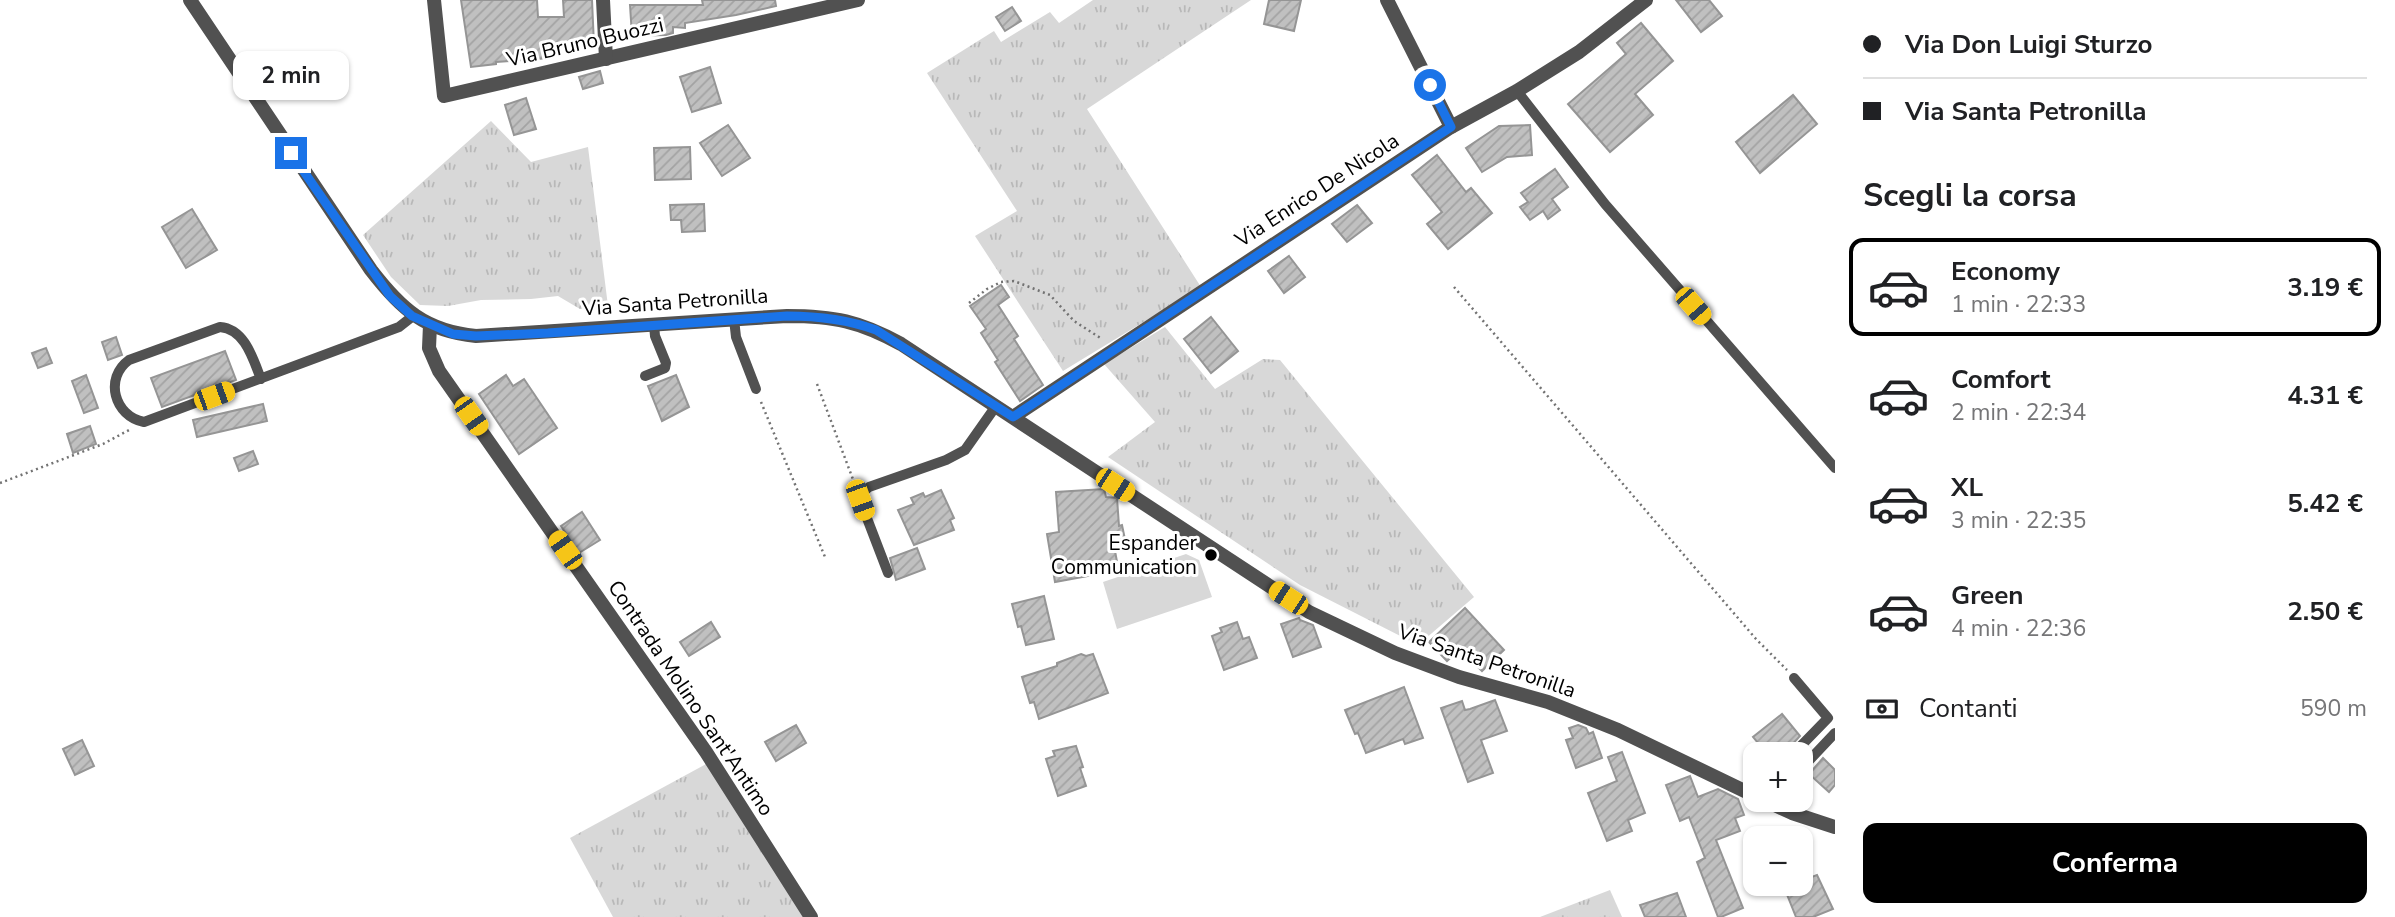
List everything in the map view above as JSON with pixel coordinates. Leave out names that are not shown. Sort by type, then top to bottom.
[{"type":"street","name":"Via Santa Petronilla","points":[[190,0],[371,270],[390,296],[412,316],[453,334],[476,336],[787,316],[821,316],[876,330],[996,405],[1298,606],[1335,626],[1395,653],[1459,677],[1548,702],[1618,730],[1743,789]]},
{"type":"street","name":"Via Bruno Buozzi","points":[[434,0],[444,96],[858,0]]},
{"type":"street","points":[[603,0],[606,59]]},
{"type":"street","points":[[1387,0],[1451,127]]},
{"type":"street","name":"Via Enrico De Nicola","points":[[1013,417],[1451,127],[1517,91],[1579,52],[1646,0]]},
{"type":"street","name":"Contrada Molino Sant'Antimo","points":[[430,325],[429,348],[439,371],[706,752],[811,917]]},
{"type":"street","name":"Via Santa Petronilla","points":[[1791,812],[1835,827]]},
{"type":"lane","points":[[1517,91],[1605,204],[1835,468]]},
{"type":"lane","points":[[261,379],[247,346],[238,334],[220,327],[129,360],[116,374],[115,385],[118,403],[125,415],[132,420],[144,422],[261,379],[399,327],[412,316]]},
{"type":"lane","points":[[734,319],[736,337],[756,389]]},
{"type":"lane","points":[[645,376],[665,368],[666,363],[655,336],[654,324]]},
{"type":"lane","points":[[888,573],[860,500],[862,493],[869,487],[946,460],[965,450],[996,405]]},
{"type":"lane","points":[[1794,678],[1832,715],[1805,742]]},
{"type":"lane","points":[[1813,756],[1835,733]]},
{"type":"path","points":[[969,303],[1001,282],[1014,281],[1050,295],[1074,321],[1104,340],[1122,344]]},
{"type":"path","points":[[1454,287],[1756,639],[1794,678]]},
{"type":"path","points":[[817,384],[856,487],[862,493]]},
{"type":"path","points":[[756,389],[825,557]]},
{"type":"path","points":[[0,483],[103,444],[144,422]]},
{"type":"green space","points":[[1093,0],[1251,0],[1087,109],[1201,287],[1063,371],[975,236],[1017,211],[927,73],[994,31],[1001,42],[1050,12],[1059,23]]},
{"type":"green space","points":[[491,121],[531,162],[588,147],[608,306],[580,309],[558,296],[481,300],[448,306],[420,305],[391,277],[363,235]]},
{"type":"green space","points":[[1165,327],[1215,389],[1263,359],[1280,360],[1474,597],[1418,645],[1300,585],[1108,457],[1155,422],[1104,364]]},
{"type":"green space","points":[[1186,554],[1199,560],[1212,597],[1117,629],[1103,582]]},
{"type":"green space","points":[[708,763],[808,917],[613,917],[570,838]]},
{"type":"green space","points":[[1610,890],[1622,917],[1540,917]]},
{"type":"building","points":[[461,0],[537,0],[538,17],[564,17],[563,0],[592,0],[594,45],[550,47],[550,58],[496,62],[471,67]]},
{"type":"building","points":[[702,0],[775,0],[776,6],[685,23],[685,28],[673,27],[673,33],[666,35],[632,36],[630,5],[703,5]]},
{"type":"building","points":[[1269,0],[1301,0],[1294,31],[1264,24]]},
{"type":"building","points":[[1676,0],[1709,0],[1722,16],[1701,32]]},
{"type":"building","points":[[1012,7],[1021,21],[1005,31],[996,17]]},
{"type":"building","points":[[1641,23],[1673,61],[1635,94],[1653,115],[1610,152],[1568,104],[1626,54],[1617,43]]},
{"type":"building","points":[[710,67],[721,103],[692,112],[680,77]]},
{"type":"building","points":[[600,71],[603,83],[583,89],[579,77]]},
{"type":"building","points":[[1793,95],[1817,124],[1760,173],[1736,142]]},
{"type":"building","points":[[526,98],[536,129],[514,135],[505,105]]},
{"type":"building","points":[[728,125],[750,158],[722,176],[700,143]]},
{"type":"building","points":[[1530,125],[1532,155],[1507,157],[1482,172],[1466,148],[1499,126]]},
{"type":"building","points":[[690,147],[691,179],[655,180],[654,148]]},
{"type":"building","points":[[1437,155],[1466,192],[1471,188],[1492,213],[1448,249],[1427,224],[1442,212],[1412,175]]},
{"type":"building","points":[[1555,169],[1568,187],[1552,199],[1560,210],[1548,219],[1543,211],[1530,220],[1520,207],[1528,202],[1521,193]]},
{"type":"building","points":[[704,204],[705,231],[682,232],[681,220],[671,220],[670,205]]},
{"type":"building","points":[[1357,205],[1372,223],[1347,242],[1332,224]]},
{"type":"building","points":[[192,209],[217,250],[186,268],[162,227]]},
{"type":"building","points":[[1289,256],[1305,277],[1284,293],[1268,271]]},
{"type":"building","points":[[1001,285],[1009,297],[998,305],[1018,336],[1014,339],[1043,385],[1020,401],[995,362],[998,360],[981,333],[986,329],[970,306]]},
{"type":"building","points":[[1211,317],[1238,351],[1211,373],[1184,339]]},
{"type":"building","points":[[116,337],[122,355],[108,360],[102,342]]},
{"type":"building","points":[[46,348],[52,363],[38,368],[32,353]]},
{"type":"building","points":[[225,351],[236,380],[162,407],[151,378]]},
{"type":"building","points":[[86,375],[98,408],[84,413],[72,381]]},
{"type":"building","points":[[506,375],[513,386],[524,379],[557,428],[519,454],[479,394]]},
{"type":"building","points":[[676,375],[689,407],[662,421],[648,386]]},
{"type":"building","points":[[263,404],[267,421],[197,437],[193,420]]},
{"type":"building","points":[[90,426],[96,444],[73,453],[67,434]]},
{"type":"building","points":[[253,451],[258,464],[239,471],[234,458]]},
{"type":"building","points":[[1104,489],[1106,497],[1117,498],[1119,526],[1122,525],[1127,549],[1115,551],[1118,567],[1114,567],[1115,571],[1055,582],[1047,534],[1059,532],[1056,492]]},
{"type":"building","points":[[941,490],[954,518],[950,520],[954,530],[914,545],[898,510],[914,504],[911,498],[923,493],[925,497]]},
{"type":"building","points":[[582,512],[600,540],[579,553],[561,526]]},
{"type":"building","points":[[917,548],[925,569],[896,580],[890,558]]},
{"type":"building","points":[[1044,596],[1054,639],[1026,645],[1012,604]]},
{"type":"building","points":[[1465,608],[1504,650],[1482,671],[1460,649],[1447,661],[1429,642]]},
{"type":"building","points":[[1299,618],[1313,625],[1321,647],[1293,657],[1281,624]]},
{"type":"building","points":[[711,622],[720,637],[689,656],[680,642]]},
{"type":"building","points":[[1237,622],[1243,639],[1249,637],[1257,658],[1224,670],[1212,636],[1222,632],[1220,628]]},
{"type":"building","points":[[1081,654],[1093,654],[1108,693],[1039,719],[1034,702],[1030,703],[1022,677],[1057,666],[1057,663]]},
{"type":"building","points":[[1404,687],[1423,738],[1405,744],[1403,739],[1366,753],[1345,710]]},
{"type":"building","points":[[1495,700],[1507,731],[1481,740],[1493,773],[1468,782],[1441,708],[1462,701],[1465,710]]},
{"type":"building","points":[[1782,714],[1800,736],[1794,742],[1757,742],[1753,737]]},
{"type":"building","points":[[796,725],[806,743],[776,761],[765,742]]},
{"type":"building","points":[[1578,725],[1586,728],[1589,734],[1593,732],[1602,758],[1576,768],[1566,740],[1573,738],[1569,728]]},
{"type":"building","points":[[82,740],[94,766],[75,775],[63,749]]},
{"type":"building","points":[[1076,746],[1086,786],[1058,796],[1046,759],[1055,756],[1053,751]]},
{"type":"building","points":[[1622,752],[1645,813],[1628,820],[1632,831],[1607,841],[1588,793],[1617,781],[1608,757]]},
{"type":"building","points":[[1823,758],[1835,770],[1835,785],[1829,792],[1813,778],[1813,769]]},
{"type":"building","points":[[1690,776],[1698,797],[1718,789],[1738,799],[1744,815],[1735,818],[1740,831],[1716,840],[1743,908],[1721,917],[1718,917],[1697,862],[1705,858],[1689,817],[1680,821],[1666,785]]},
{"type":"building","points":[[1817,875],[1833,909],[1813,917],[1796,917],[1788,896],[1813,896],[1813,876]]},
{"type":"building","points":[[1677,893],[1686,917],[1645,917],[1640,905]]},
{"type":"place","name":"Espander Communication","points":[[1211,555]]},
{"type":"route","points":[[291,153],[390,296],[412,316],[453,334],[476,336],[548,333],[787,316],[821,316],[876,330],[1013,417],[1451,127],[1430,85]]}]
